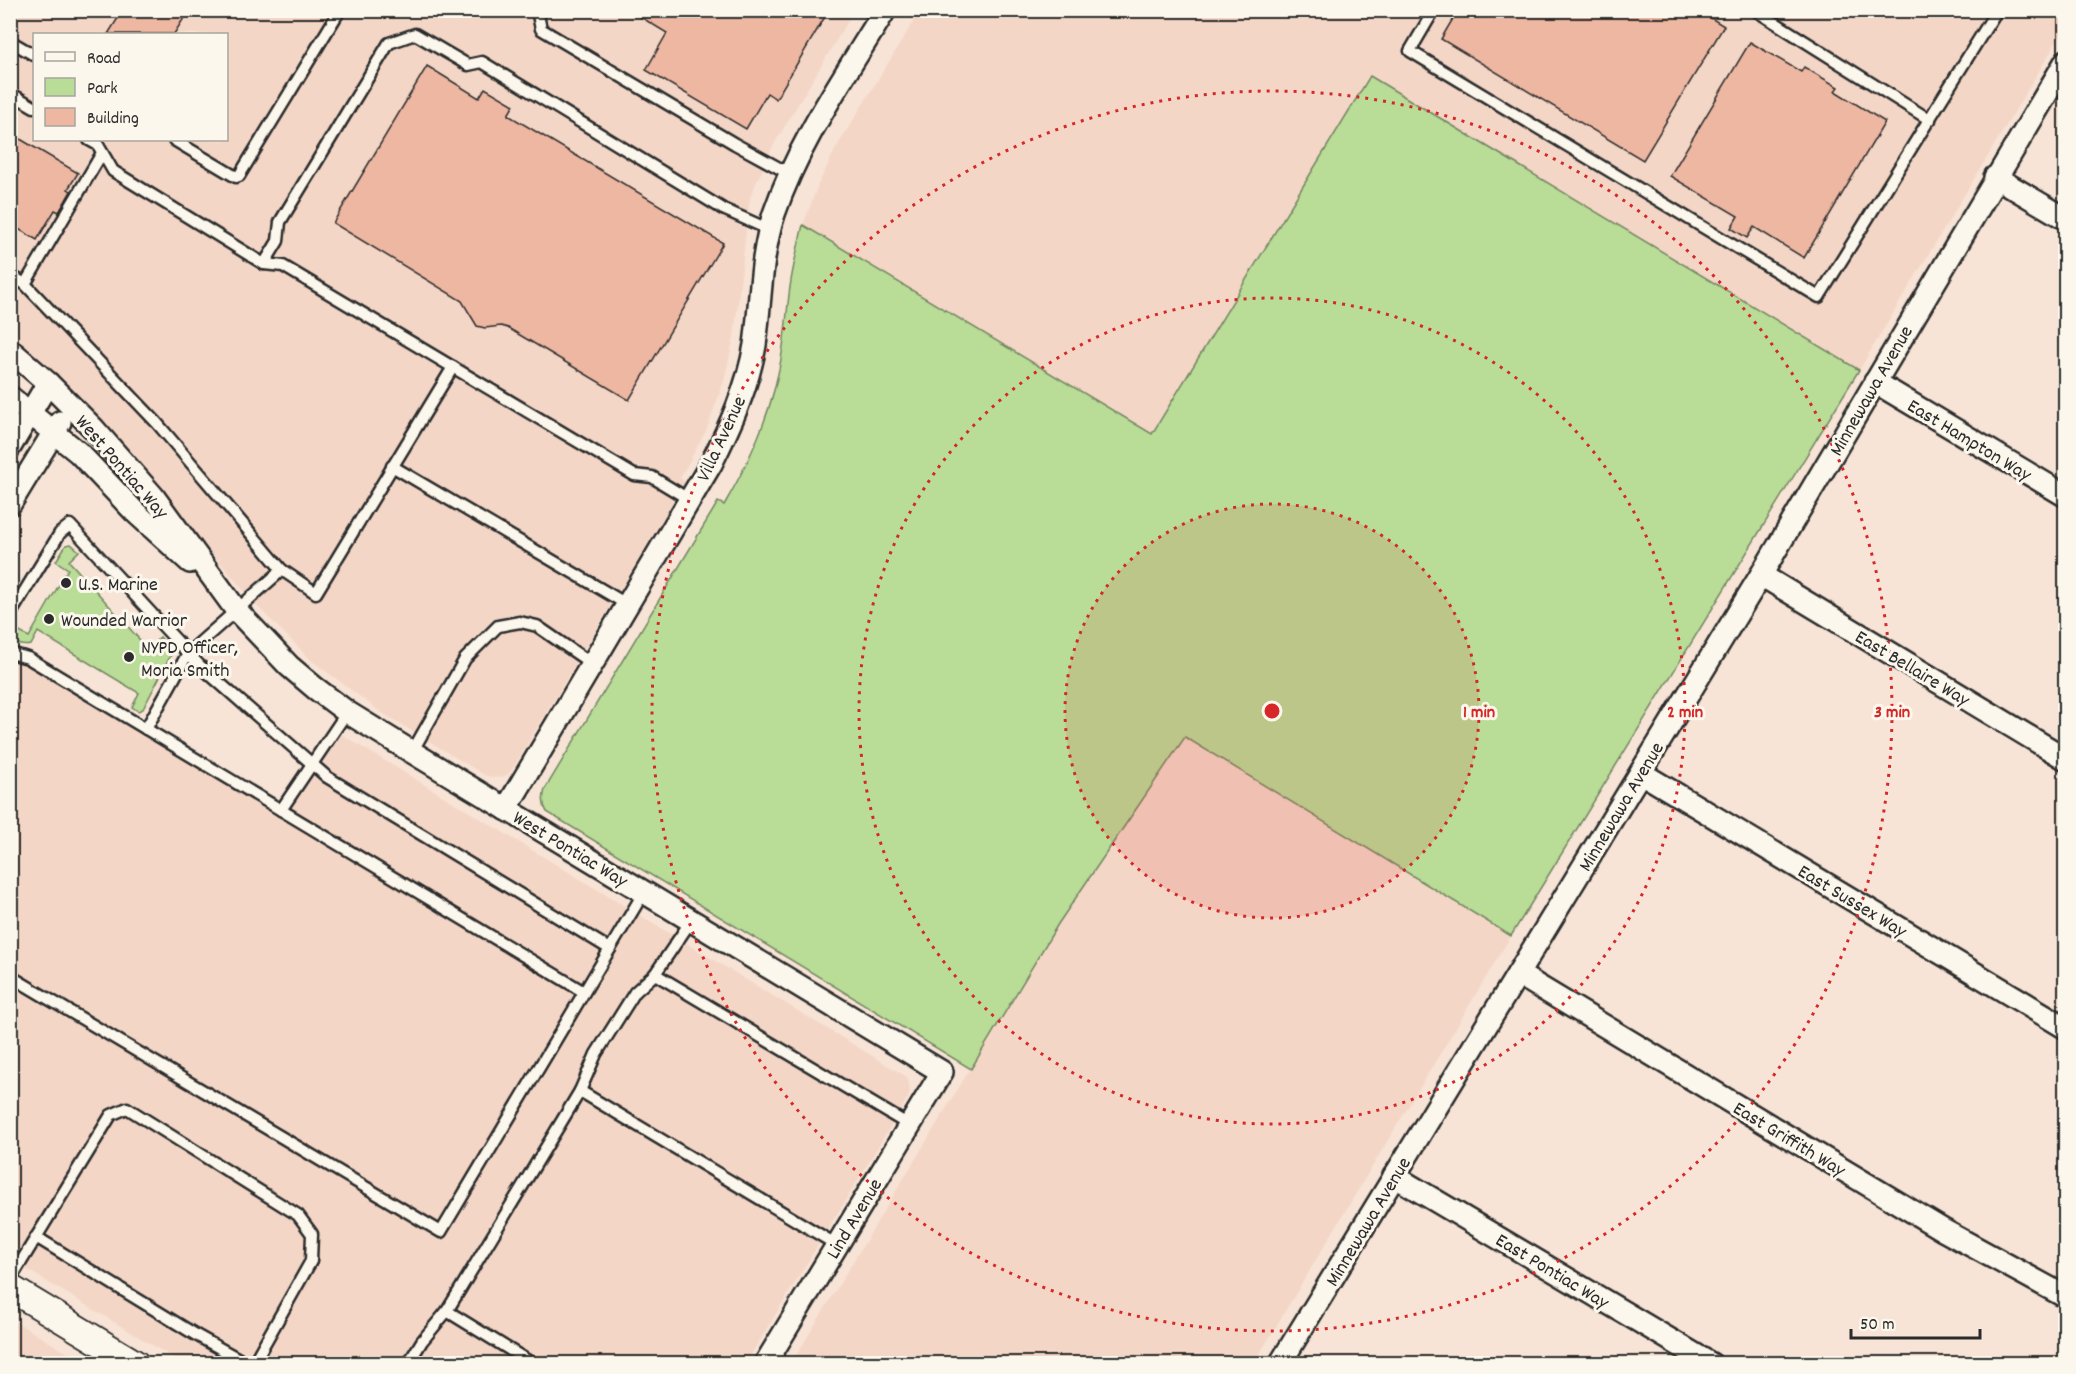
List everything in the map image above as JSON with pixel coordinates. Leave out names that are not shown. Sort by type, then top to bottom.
[{"type":"street","name":"Villa Avenue","points":[[506,808],[690,500],[733,419],[746,383],[754,346],[763,262],[774,215],[790,174],[815,124],[885,10]]},
{"type":"street","name":"Minnewawa Avenue","points":[[1280,1364],[1761,575],[1995,177],[2066,61]]},
{"type":"street","points":[[1995,177],[2066,219]]},
{"type":"street","name":"West Pontiac Way","points":[[10,350],[93,429],[153,496],[237,611],[289,666],[315,688],[347,712],[412,752],[942,1072]]},
{"type":"street","name":"East Hampton Way","points":[[1875,382],[2066,496]]},
{"type":"street","points":[[10,447],[48,384]]},
{"type":"street","name":"West Pontiac Way","points":[[10,397],[79,453],[135,512],[223,594]]},
{"type":"street","points":[[10,504],[69,406]]},
{"type":"street","name":"East Bellaire Way","points":[[1761,575],[2066,759]]},
{"type":"street","name":"East Sussex Way","points":[[1641,773],[2066,1028]]},
{"type":"street","name":"East Griffith Way","points":[[1518,974],[1943,1230],[2066,1297]]},
{"type":"street","name":"Lind Avenue","points":[[765,1364],[942,1072]]},
{"type":"street","name":"East Pontiac Way","points":[[1394,1176],[1711,1364]]},
{"type":"street","points":[[10,1288],[136,1364]]},
{"type":"lane","points":[[176,141],[236,177],[239,176],[340,10]]},
{"type":"lane","points":[[537,10],[541,29],[790,174]]},
{"type":"lane","points":[[1434,10],[1410,51],[1819,297],[1997,10]]},
{"type":"lane","points":[[1755,10],[1930,120]]},
{"type":"lane","points":[[264,264],[278,241],[280,222],[389,43],[415,34],[468,65],[482,62],[723,209],[770,230]]},
{"type":"lane","points":[[13,43],[33,55]]},
{"type":"lane","points":[[10,93],[33,106]]},
{"type":"lane","points":[[90,141],[98,145],[113,171],[264,264],[284,266],[634,475],[652,477],[690,500]]},
{"type":"lane","points":[[25,284],[102,153]]},
{"type":"lane","points":[[10,275],[25,284],[157,423],[282,570],[316,593],[453,367]]},
{"type":"lane","points":[[392,466],[628,605]]},
{"type":"lane","points":[[10,615],[60,532],[70,525],[188,653],[311,765],[327,777],[609,949]]},
{"type":"lane","points":[[146,729],[188,653],[282,570]]},
{"type":"lane","points":[[412,752],[465,659],[498,626],[520,622],[537,626],[592,664]]},
{"type":"lane","points":[[10,653],[28,658],[584,992]]},
{"type":"lane","points":[[281,810],[347,712]]},
{"type":"lane","points":[[10,976],[441,1232],[644,892]]},
{"type":"lane","points":[[408,1364],[422,1341],[447,1311],[580,1091],[596,1054],[635,992],[656,974],[691,921]]},
{"type":"lane","points":[[656,974],[909,1125]]},
{"type":"lane","points":[[580,1091],[837,1245]]},
{"type":"lane","points":[[10,1280],[111,1115],[127,1108],[298,1215],[312,1234],[311,1261],[253,1364]]},
{"type":"lane","points":[[36,1237],[196,1335],[248,1364]]},
{"type":"lane","points":[[447,1311],[533,1364]]},
{"type":"shaded area","points":[[10,11],[854,11],[773,146],[750,197],[734,337],[724,381],[707,429],[680,478],[685,482],[507,775],[500,778],[486,776],[379,711],[311,660],[258,607],[88,409],[11,335]]},
{"type":"shaded area","points":[[920,11],[2065,11],[2065,28],[1859,370],[1370,76],[1152,434],[803,225],[818,185],[836,148]]},
{"type":"shaded area","points":[[10,653],[281,810],[334,730],[907,1077],[910,1091],[908,1098],[746,1363],[182,1363],[11,1260]]},
{"type":"shaded area","points":[[1184,737],[1511,936],[1254,1363],[791,1364],[1058,924]]},
{"type":"shaded area","points":[[11,1319],[84,1363],[11,1363]]},
{"type":"green space","points":[[1370,76],[1859,370],[1511,936],[1185,737],[1058,924],[971,1069],[547,812],[543,801],[545,789],[718,502],[724,505],[756,442],[774,391],[784,341],[791,279],[803,225],[1152,434]]},
{"type":"green space","points":[[71,544],[79,551],[69,561],[148,649],[160,637],[172,653],[143,709],[138,711],[132,707],[139,693],[38,632],[31,645],[25,646],[11,638],[14,629],[29,637],[68,569],[56,561],[66,545]]},
{"type":"building","points":[[123,10],[189,10],[175,33],[109,33]]},
{"type":"building","points":[[629,10],[829,10],[776,99],[767,93],[746,129],[646,70],[667,33]]},
{"type":"building","points":[[1458,10],[1698,10],[1724,26],[1643,160],[1441,39]]},
{"type":"building","points":[[1750,42],[1801,72],[1804,67],[1838,87],[1835,91],[1885,122],[1804,258],[1754,227],[1747,238],[1731,228],[1738,216],[1670,176]]},
{"type":"building","points":[[427,66],[479,98],[485,88],[514,105],[508,115],[723,243],[629,400],[508,328],[477,326],[462,301],[333,223]]},
{"type":"building","points":[[10,133],[78,173],[68,189],[71,191],[59,212],[55,210],[37,240],[10,224]]},
{"type":"place","name":"U.S. Marine","points":[[66,583]]},
{"type":"place","name":"Wounded Warrior","points":[[49,619]]},
{"type":"place","name":"NYPD Officer, Moria Smith","points":[[129,657]]}]
